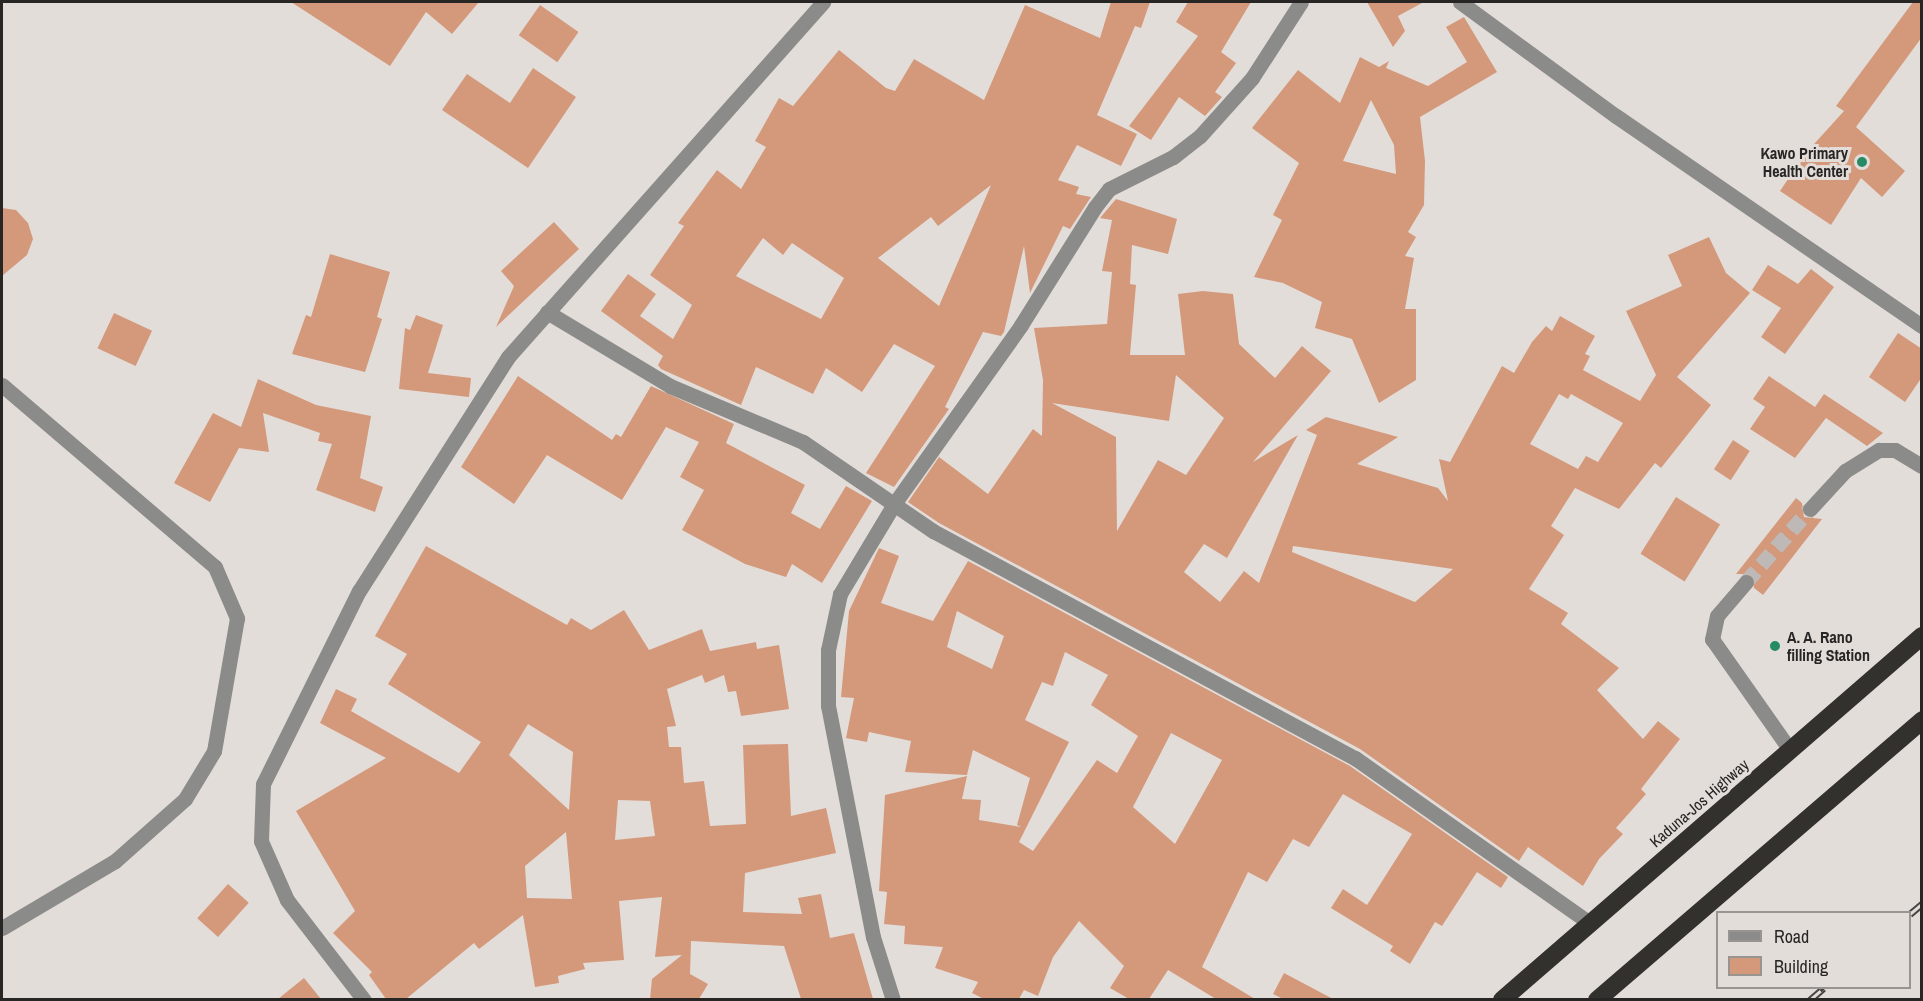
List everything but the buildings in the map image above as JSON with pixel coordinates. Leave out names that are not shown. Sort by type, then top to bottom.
[{"type":"highway","name":"Kaduna-Jos Highway","points":[[1502,999],[1922,636]]},
{"type":"highway","points":[[1597,999],[1922,720]]},
{"type":"street","points":[[364,999],[287,900],[261,841],[263,784],[359,591],[508,357],[823,2]]},
{"type":"street","points":[[893,999],[873,937],[838,772],[828,706],[828,650],[840,594],[894,504],[1021,325],[1109,189],[1173,157],[1200,136],[1252,78],[1301,2]]},
{"type":"street","points":[[1460,2],[1616,116],[1922,326]]},
{"type":"street","points":[[548,312],[670,386],[803,442],[933,531],[1355,758],[1590,923]]},
{"type":"street","points":[[2,385],[215,567],[237,618],[214,751],[184,799],[115,861],[2,928]]},
{"type":"street","points":[[1810,509],[1845,471],[1879,450],[1895,450],[1922,466]]},
{"type":"street","points":[[1746,582],[1717,616],[1712,639],[1790,750]]},
{"type":"tunnel","points":[[1746,582],[1810,509]]},
{"type":"railway","points":[[1911,913],[1922,904]]},
{"type":"railway","points":[[1810,1000],[1823,989]]},
{"type":"place","name":"Kawo Primary Health Center","points":[[1862,162]]},
{"type":"place","name":"A. A. Rano filling Station","points":[[1775,646]]}]
